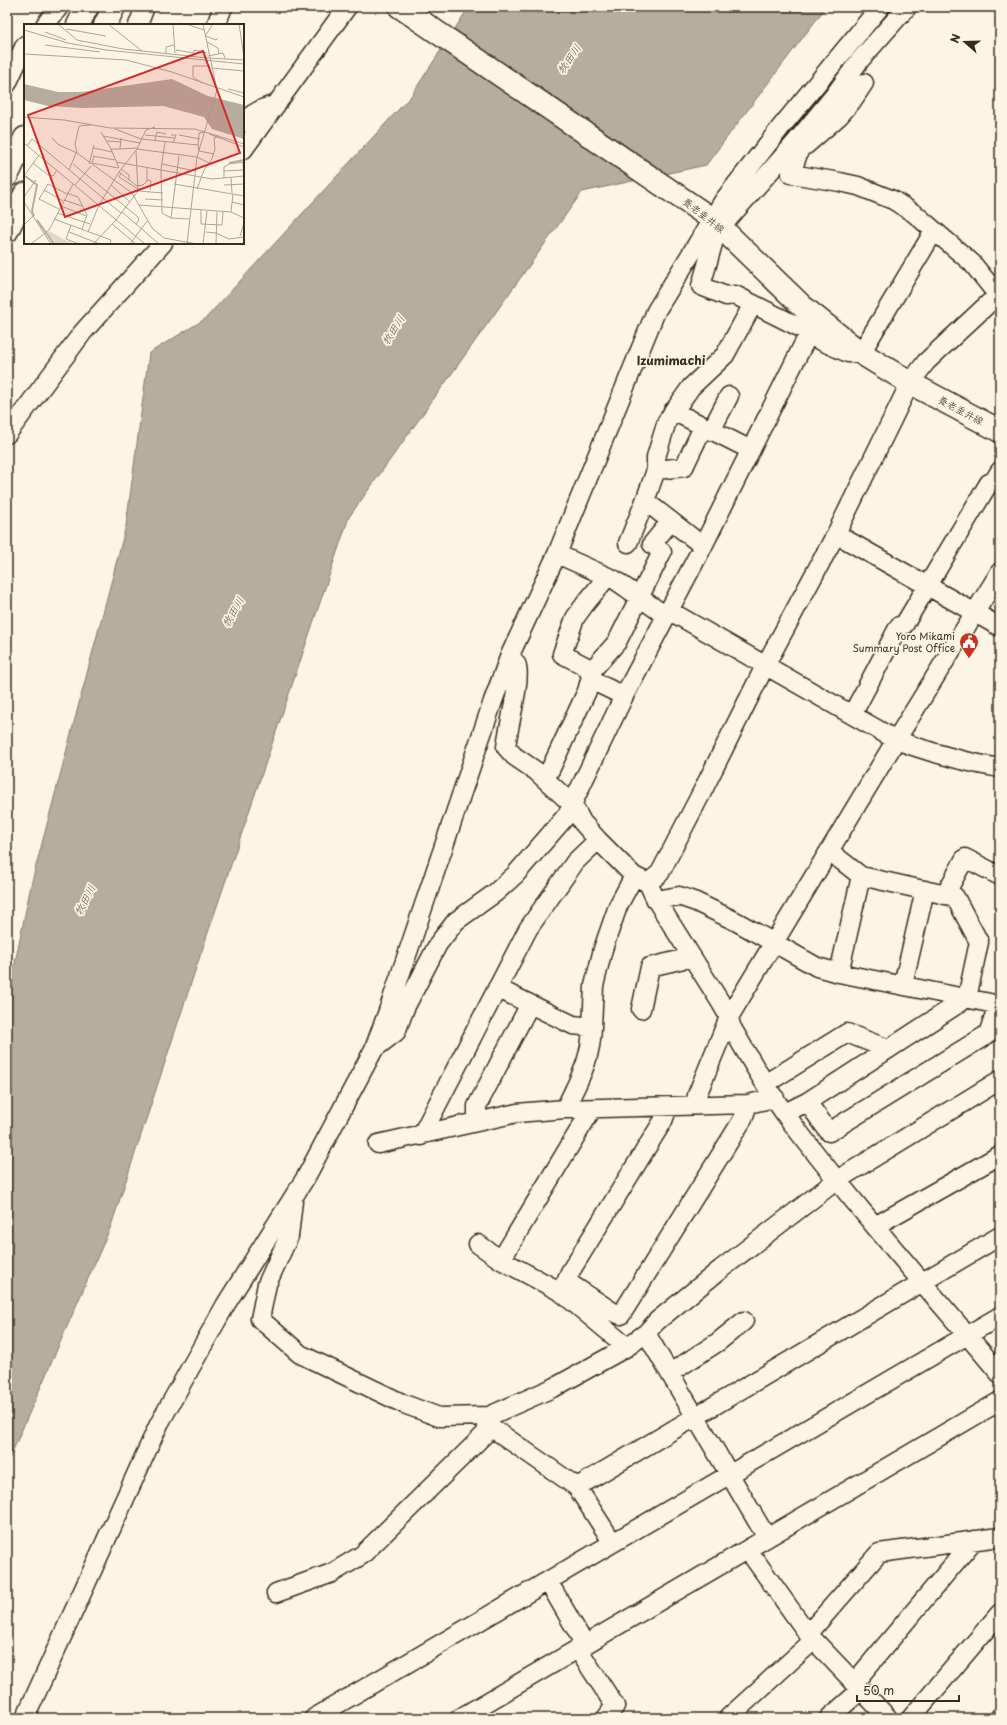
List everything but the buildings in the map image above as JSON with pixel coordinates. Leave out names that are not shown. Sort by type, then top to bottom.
[{"type":"main road","points":[[78,24],[87,7]]},
{"type":"main road","points":[[106,24],[114,7]]},
{"type":"main road","name":"養老垂井線","points":[[400,7],[678,195],[716,223],[802,306],[861,353],[910,383],[1000,430]]},
{"type":"main road","points":[[7,176],[24,140]]},
{"type":"main road","points":[[7,231],[24,196]]},
{"type":"street","points":[[46,24],[59,7]]},
{"type":"street","points":[[138,24],[145,7]]},
{"type":"street","points":[[216,24],[223,7]]},
{"type":"street","points":[[244,149],[348,7]]},
{"type":"street","points":[[880,7],[781,127],[724,200],[716,223],[714,240],[701,286],[726,296],[735,295],[803,329],[808,335],[848,353],[861,353],[934,231]]},
{"type":"street","points":[[25,1718],[159,1424],[226,1304],[306,1177],[374,1048],[388,1011],[492,702],[510,655],[557,554],[656,311],[716,223],[797,145],[860,60],[907,7]]},
{"type":"street","points":[[7,84],[24,47]]},
{"type":"street","points":[[797,145],[806,145],[839,116],[852,101],[864,83]]},
{"type":"street","points":[[244,121],[250,115],[266,106],[276,105]]},
{"type":"street","points":[[565,1109],[587,1064],[591,1044],[594,986],[603,949],[618,906],[641,880],[660,873],[765,666],[836,534],[910,383],[926,362],[988,304],[999,297],[972,262],[915,214],[893,200],[852,185],[791,174],[797,145]]},
{"type":"street","points":[[7,434],[83,332],[162,244]]},
{"type":"street","points":[[628,543],[656,470],[656,457],[667,421],[698,379],[725,355],[753,304]]},
{"type":"street","points":[[374,1048],[396,1032],[405,1008],[438,944],[456,921],[495,893],[515,875],[567,815],[624,696],[703,546],[808,335]]},
{"type":"street","points":[[656,470],[684,467],[729,396]]},
{"type":"street","points":[[673,411],[751,450]]},
{"type":"street","points":[[852,715],[899,626],[904,624],[926,585],[989,483],[994,482],[1000,471]]},
{"type":"street","points":[[645,501],[703,546]]},
{"type":"street","points":[[550,770],[587,691],[593,669],[617,642],[640,599],[662,552],[652,544],[671,521]]},
{"type":"street","points":[[836,534],[1000,627]]},
{"type":"street","points":[[557,554],[607,578],[615,580],[640,599],[765,666],[896,740],[955,760],[1000,768]]},
{"type":"street","points":[[696,1105],[697,1095],[729,1017],[896,740],[1000,572]]},
{"type":"street","points":[[607,578],[575,618],[562,654],[585,666],[597,683],[624,696]]},
{"type":"street","points":[[510,655],[516,666],[518,679],[507,732],[506,747],[514,756],[536,771],[573,805],[582,822],[598,840],[641,880],[656,900],[692,957],[729,1017],[731,1026],[785,1113],[837,1180],[921,1282],[1000,1374]]},
{"type":"street","points":[[421,1136],[528,929],[575,862],[598,840]]},
{"type":"street","points":[[785,1113],[807,1102],[967,998],[979,942],[955,897],[861,876],[829,851]]},
{"type":"street","points":[[945,895],[965,858],[1000,876]]},
{"type":"street","points":[[839,973],[861,876]]},
{"type":"street","points":[[903,985],[925,890]]},
{"type":"street","points":[[656,900],[679,896],[696,902],[738,922],[817,967],[839,973],[999,1005],[988,1034],[829,1132],[807,1102]]},
{"type":"street","points":[[641,1009],[650,967],[692,957]]},
{"type":"street","points":[[497,988],[573,1025],[592,1027]]},
{"type":"street","points":[[477,1122],[477,1106],[530,1004]]},
{"type":"street","points":[[378,1144],[421,1136],[517,1113],[565,1109],[748,1104],[770,1091],[847,1033],[888,1049]]},
{"type":"street","points":[[294,1196],[289,1236],[267,1284],[260,1319],[300,1354],[404,1404],[439,1417],[489,1420],[555,1387],[627,1347],[646,1333],[657,1321],[716,1274],[837,1180],[1000,1080]]},
{"type":"street","points":[[478,1244],[501,1260],[564,1286],[612,1312],[621,1315],[743,1119],[748,1104]]},
{"type":"street","points":[[564,1286],[570,1272],[663,1121],[668,1107]]},
{"type":"street","points":[[501,1260],[592,1109]]},
{"type":"street","points":[[875,1226],[1000,1155]]},
{"type":"street","points":[[577,1487],[1000,1236]]},
{"type":"street","points":[[564,1286],[627,1347]]},
{"type":"street","points":[[314,1718],[1000,1316]]},
{"type":"street","points":[[670,1373],[718,1342],[744,1321]]},
{"type":"street","points":[[646,1333],[767,1538]]},
{"type":"street","points":[[460,1718],[1000,1401]]},
{"type":"street","points":[[489,1420],[577,1487],[614,1542]]},
{"type":"street","points":[[276,1593],[332,1573],[362,1555],[486,1433],[489,1420]]},
{"type":"street","points":[[728,1718],[811,1637],[879,1553],[1000,1537]]},
{"type":"street","points":[[829,1718],[858,1686],[974,1540]]},
{"type":"street","points":[[748,1550],[811,1637],[888,1718]]},
{"type":"street","points":[[548,1581],[581,1647],[615,1706],[606,1718]]},
{"type":"street","points":[[911,1718],[1000,1612]]},
{"type":"water","name":"牧田川","points":[[469,7],[826,7],[706,165],[582,192],[349,517],[196,968],[111,1226],[7,1464],[7,1002],[31,885],[126,526],[149,353],[205,319],[411,96]]},
{"type":"place","name":"Yoro Mikami Summary Post Office","points":[[969,659]]},
{"type":"district","name":"Izumimachi","points":[[671,361]]}]
